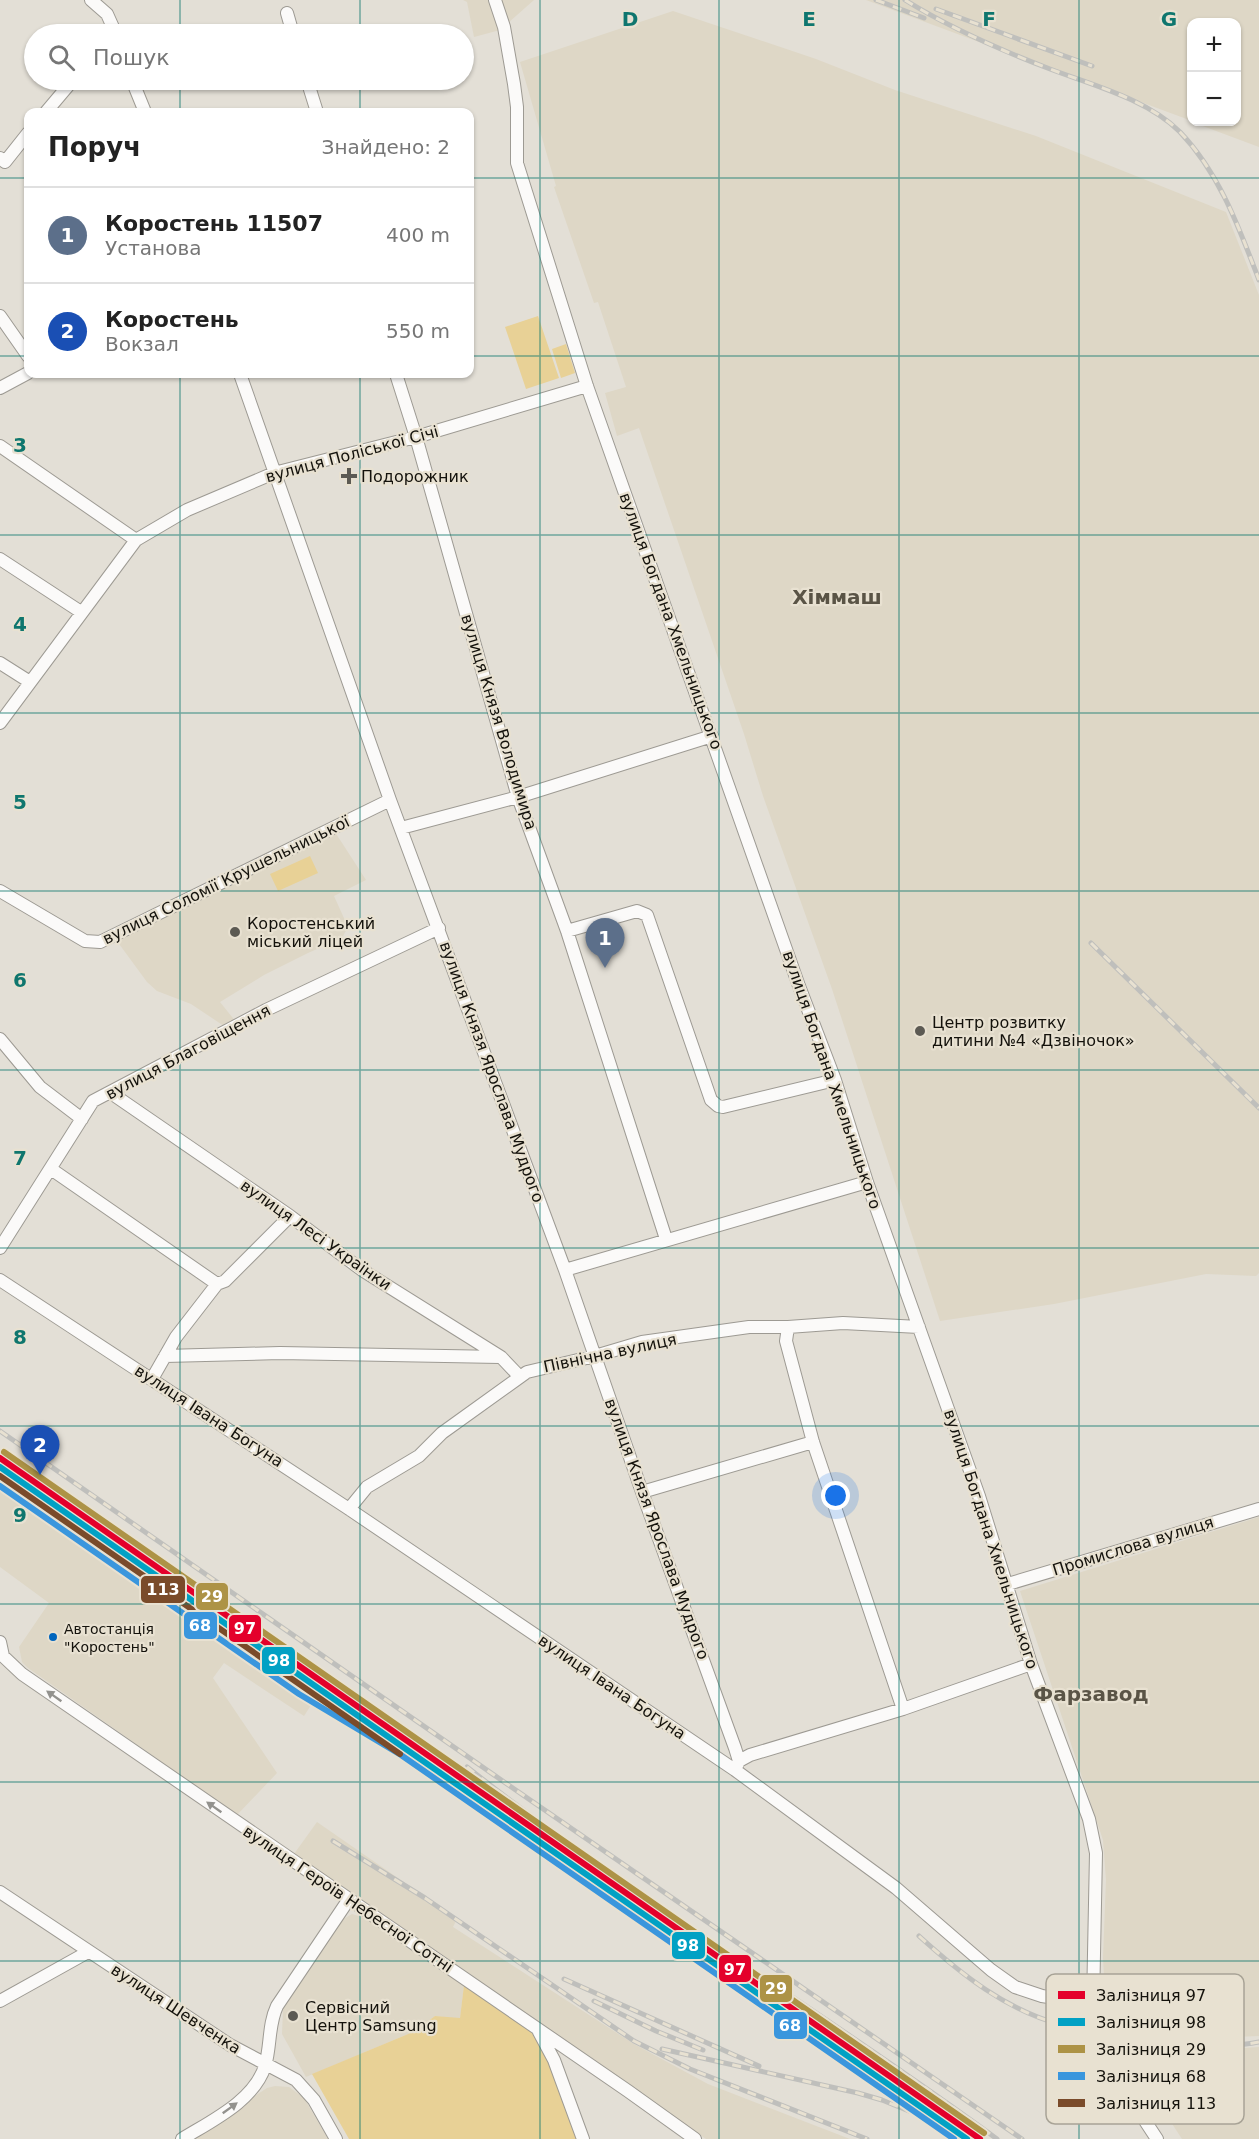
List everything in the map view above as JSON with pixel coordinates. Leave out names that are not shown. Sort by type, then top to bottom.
[{"type":"street","points":[[91,0],[107,14],[112,24]]},
{"type":"street","name":"вулиця Богдана Хмельницького","points":[[495,0],[504,27],[514,84],[517,163],[587,386],[834,1080],[867,1182],[975,1485],[1008,1584],[1031,1664],[1089,1819],[1096,1853],[1094,1974]]},
{"type":"street","points":[[286,14],[290,24]]},
{"type":"street","points":[[49,108],[65,90]]},
{"type":"street","points":[[136,90],[143,108]]},
{"type":"street","points":[[310,90],[316,108]]},
{"type":"street","points":[[2,162],[24,137]]},
{"type":"street","points":[[0,315],[24,350]]},
{"type":"street","points":[[0,388],[24,375]]},
{"type":"street","name":"вулиця Князя Ярослава Мудрого","points":[[241,378],[390,800],[565,1270],[642,1492],[678,1584],[737,1766]]},
{"type":"street","name":"вулиця Князя Володимира","points":[[397,378],[518,797],[567,931],[666,1239]]},
{"type":"street","name":"вулиця Поліської Січі","points":[[0,723],[136,540],[187,510],[274,473],[416,437],[587,386]]},
{"type":"street","points":[[0,446],[136,540]]},
{"type":"street","points":[[0,559],[81,612]]},
{"type":"street","points":[[0,663],[30,682]]},
{"type":"street","points":[[401,828],[518,797],[712,736]]},
{"type":"street","name":"вулиця Соломії Крушельницької","points":[[0,891],[85,941],[100,942],[390,800]]},
{"type":"street","points":[[567,931],[637,911],[647,915],[711,1100],[718,1106],[723,1107],[834,1080]]},
{"type":"street","name":"вулиця Благовіщення","points":[[0,1248],[93,1101],[266,1010],[439,928]]},
{"type":"street","points":[[0,1039],[40,1087],[82,1119]]},
{"type":"street","name":"вулиця Лесі Українки","points":[[111,1093],[290,1216],[362,1270],[501,1357],[520,1377]]},
{"type":"street","points":[[51,1169],[218,1284]]},
{"type":"street","points":[[565,1270],[867,1182]]},
{"type":"street","points":[[152,1379],[176,1337],[218,1284],[225,1281],[290,1216]]},
{"type":"street","name":"вулиця Івана Богуна","points":[[0,1280],[737,1766],[896,1888],[991,1970],[1015,1987],[1046,1997]]},
{"type":"street","name":"Північна вулиця","points":[[349,1509],[367,1487],[419,1456],[442,1433],[520,1377],[534,1370],[642,1342],[749,1327],[843,1323],[919,1327]]},
{"type":"street","points":[[788,1327],[786,1341],[813,1442],[903,1709]]},
{"type":"street","points":[[165,1356],[280,1353],[501,1357]]},
{"type":"street","points":[[642,1492],[813,1442]]},
{"type":"street","name":"Промислова вулиця","points":[[1008,1584],[1259,1509]]},
{"type":"street","points":[[0,1642],[2,1658]]},
{"type":"street","name":"вулиця Героїв Небесної Сотні","points":[[2,1658],[695,2139]]},
{"type":"street","points":[[737,1766],[750,1755],[903,1709],[1031,1664]]},
{"type":"street","name":"вулиця Шевченка","points":[[0,1892],[230,2045],[296,2080],[314,2100],[336,2139]]},
{"type":"street","points":[[182,2139],[220,2115],[252,2090],[259,2081],[266,2065],[272,2017],[281,1998],[349,1899]]},
{"type":"street","points":[[0,2001],[88,1952]]},
{"type":"street","points":[[535,2028],[554,2060],[583,2139]]},
{"type":"street","points":[[1147,2124],[1157,2139]]},
{"type":"shaded area","points":[[463,0],[534,0],[500,30],[474,37],[474,24],[471,24],[467,2]]},
{"type":"shaded area","points":[[866,0],[1259,0],[1259,147],[1203,126],[1241,126],[1241,18],[1187,18],[1187,119]]},
{"type":"shaded area","points":[[673,11],[816,59],[895,90],[1036,136],[1226,212],[1259,295],[1259,1273],[1256,1276],[1206,1274],[1054,1304],[940,1321],[832,989],[763,796],[639,428],[617,436],[605,393],[626,387],[598,302],[594,303],[554,187],[556,186],[520,62]]},
{"type":"shaded area","points":[[538,316],[559,378],[526,389],[505,327]]},
{"type":"shaded area","points":[[566,344],[575,373],[561,378],[552,349]]},
{"type":"shaded area","name":"Коростенський міський ліцей","points":[[333,829],[366,880],[334,896],[348,927],[342,938],[264,975],[220,1002],[236,1022],[227,1028],[191,1004],[157,991],[147,982],[114,937]]},
{"type":"shaded area","points":[[310,856],[318,873],[278,891],[270,874]]},
{"type":"shaded area","points":[[0,1470],[154,1577],[147,1587],[315,1699],[304,1716],[224,1663],[213,1678],[277,1773],[237,1815],[22,1662],[19,1647],[49,1603],[0,1567]]},
{"type":"shaded area","points":[[1259,1517],[1259,2036],[1244,2037],[1244,1974],[1104,1974],[1106,1880],[1103,1840],[1020,1591]]},
{"type":"shaded area","points":[[317,1822],[457,1919],[453,1927],[634,2044],[708,2084],[850,2139],[706,2139],[294,1854]]},
{"type":"shaded area","points":[[352,1914],[365,1918],[464,1985],[460,2019],[435,2016],[413,2032],[306,2077],[282,2034],[285,2000],[340,1921]]},
{"type":"shaded area","points":[[464,1985],[516,2020],[539,2042],[558,2083],[577,2139],[349,2139],[312,2074],[413,2032],[435,2016],[460,2018]]},
{"type":"shaded area","points":[[1259,2047],[1259,2139],[1182,2139],[1172,2124],[1244,2124],[1244,2048]]},
{"type":"shaded area","points":[[289,2087],[304,2098],[328,2139],[190,2139],[267,2088]]},
{"type":"railway","points":[[876,0],[924,18]]},
{"type":"railway","points":[[905,0],[976,38],[1031,62],[1118,94],[1152,110],[1167,120],[1194,148],[1217,184],[1236,221],[1259,280]]},
{"type":"railway","points":[[936,9],[1092,66]]},
{"type":"railway","points":[[1091,943],[1259,1108]]},
{"type":"railway","points":[[0,1431],[1022,2139]]},
{"type":"railway","points":[[334,1698],[969,2139]]},
{"type":"railway","points":[[467,1767],[597,1864],[865,2046],[997,2139]]},
{"type":"railway","points":[[333,1841],[425,1898],[634,2041],[690,2069],[867,2139]]},
{"type":"railway","points":[[919,1936],[986,1990],[1003,2001],[1046,2019]]},
{"type":"railway","points":[[564,1979],[759,2066]]},
{"type":"railway","points":[[594,2001],[656,2031],[703,2050]]},
{"type":"railway","points":[[1244,2044],[1259,2042]]},
{"type":"railway","points":[[662,2049],[858,2093],[931,2120]]},
{"type":"rail line","name":"29","points":[[4,1452],[984,2133]]},
{"type":"rail line","name":"97","points":[[0,1458],[980,2139]]},
{"type":"rail line","name":"98","points":[[0,1467],[967,2139]]},
{"type":"rail line","name":"113","points":[[0,1476],[400,1754]]},
{"type":"rail line","name":"68","points":[[0,1486],[299,1694],[401,1755],[954,2139]]},
{"type":"place","name":"Подорожник","points":[[349,476]]},
{"type":"place","name":"Коростенський міський ліцей","points":[[235,932]]},
{"type":"place","name":"Коростень 11507","points":[[605,968]]},
{"type":"place","name":"Центр розвитку дитини №4 «Дзвіночок»","points":[[920,1031]]},
{"type":"place","name":"Коростень","points":[[40,1475]]},
{"type":"place","name":"Автостанція \"Коростень\"","points":[[53,1637]]},
{"type":"place","name":"Сервісний Центр Samsung","points":[[293,2016]]},
{"type":"district","name":"Хіммаш","points":[[837,597]]},
{"type":"district","name":"Фарзавод","points":[[1091,1694]]}]
